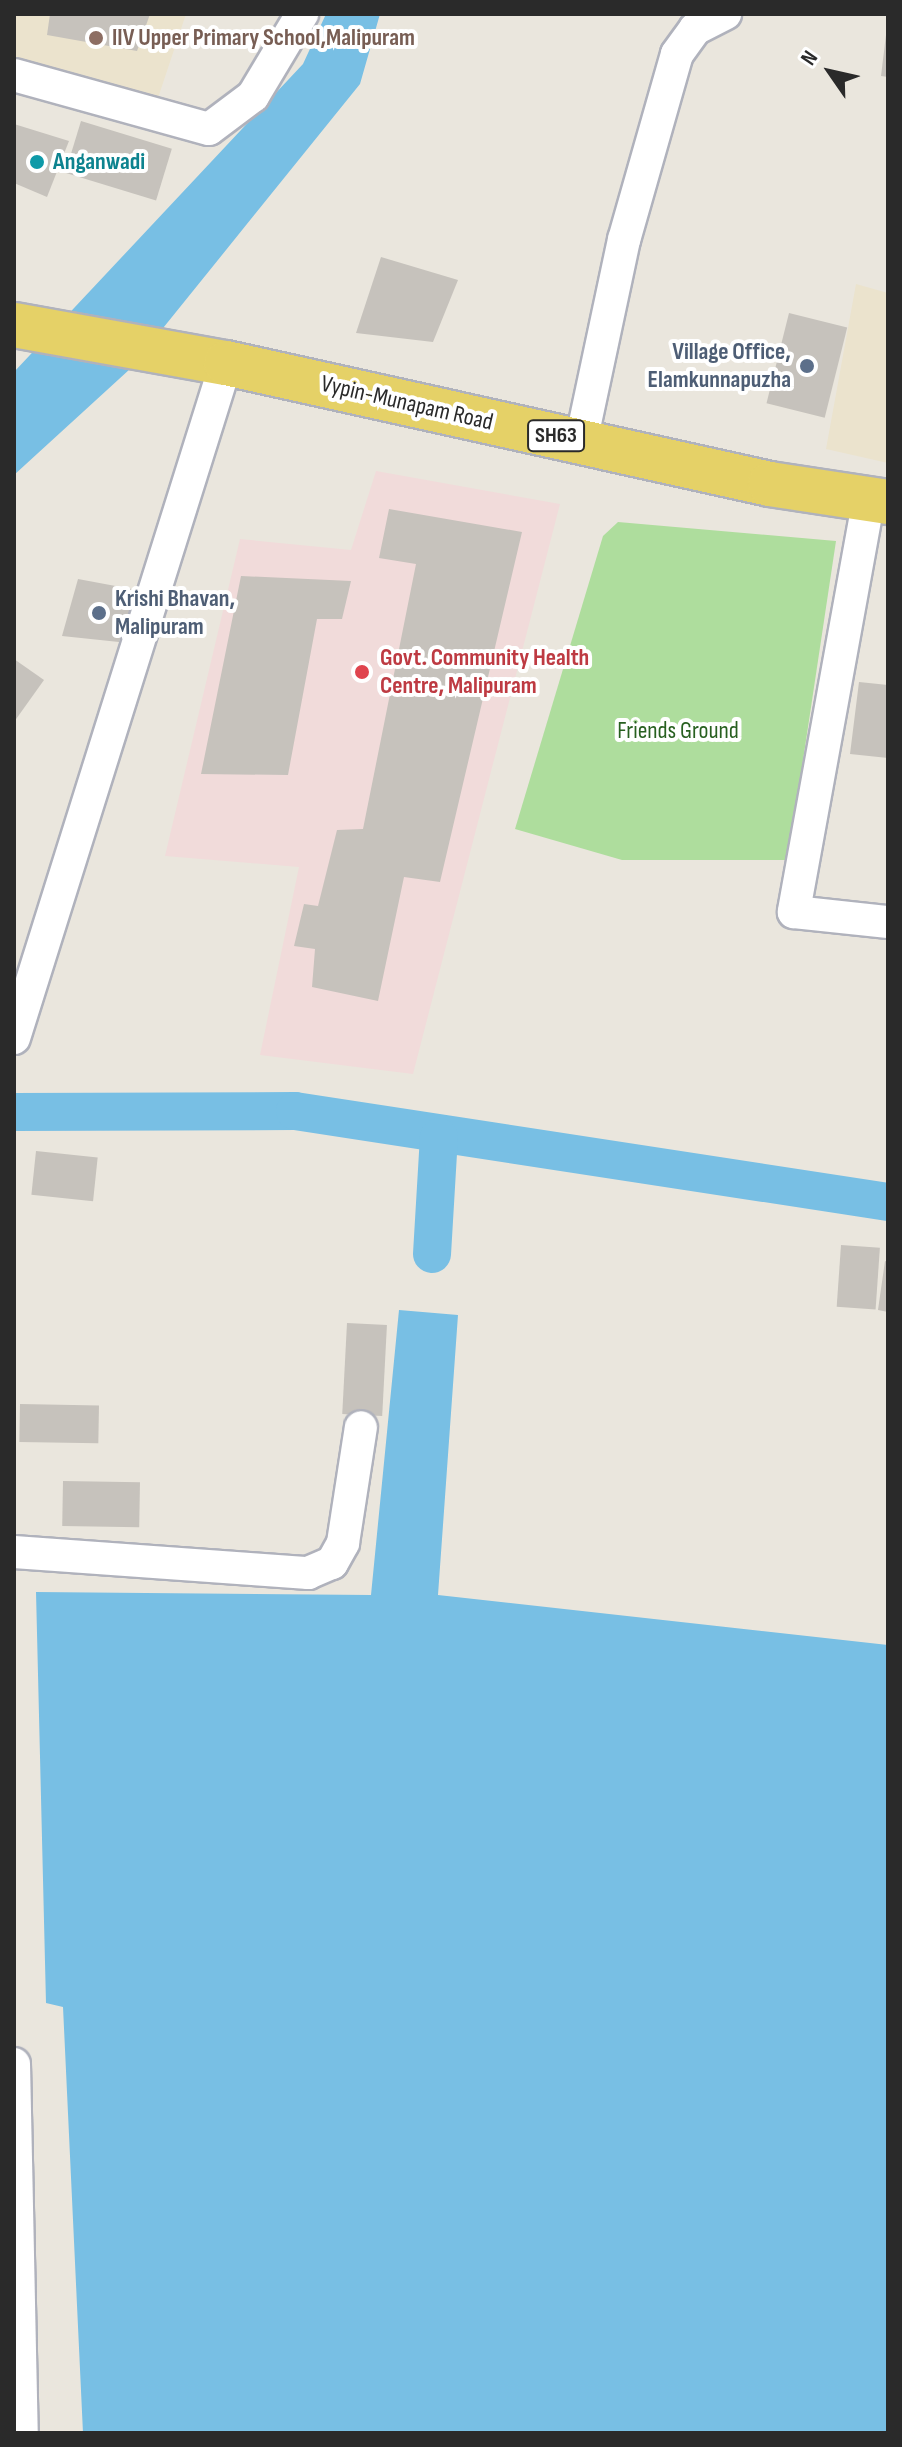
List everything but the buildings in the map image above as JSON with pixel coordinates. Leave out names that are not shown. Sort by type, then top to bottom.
[{"type":"main road","name":"Vypin-Munapam Road","points":[[16,325],[226,363],[770,484],[878,500]]},
{"type":"street","points":[[14,75],[209,129],[253,96],[302,14]]},
{"type":"street","points":[[581,442],[624,240],[677,54],[695,29],[725,14]]},
{"type":"street","points":[[14,1038],[226,363]]},
{"type":"street","points":[[878,500],[794,912],[888,922]]},
{"type":"street","points":[[14,1552],[308,1573],[332,1563],[343,1543],[361,1427]]},
{"type":"street","points":[[14,2064],[22,2433]]},
{"type":"shaded area","name":"IIV Upper Primary School,Malipuram","points":[[14,14],[186,14],[156,104],[14,62]]},
{"type":"shaded area","points":[[856,284],[888,293],[888,463],[826,449]]},
{"type":"shaded area","name":"Govt. Community Health Centre, Malipuram","points":[[376,471],[560,504],[413,1074],[260,1055],[299,867],[165,856],[240,539],[351,550]]},
{"type":"green space","name":"Friends Ground","points":[[618,522],[836,541],[788,860],[622,860],[515,829],[603,536]]},
{"type":"water","points":[[326,14],[380,14],[360,84],[130,369],[14,475],[14,372],[303,64]]},
{"type":"water","points":[[399,1310],[458,1315],[438,1595],[888,1645],[888,2433],[83,2433],[63,2007],[46,2003],[36,1592],[371,1595]]},
{"type":"waterway","points":[[14,1112],[295,1111],[888,1202]]},
{"type":"waterway","points":[[432,1254],[439,1137]]},
{"type":"place","name":"IIV Upper Primary School,Malipuram","points":[[96,38]]},
{"type":"place","name":"Anganwadi","points":[[37,162]]},
{"type":"place","name":"Village Office, Elamkunnapuzha","points":[[807,366]]},
{"type":"place","name":"Krishi Bhavan, Malipuram","points":[[99,613]]},
{"type":"place","name":"Govt. Community Health Centre, Malipuram","points":[[362,672]]}]
